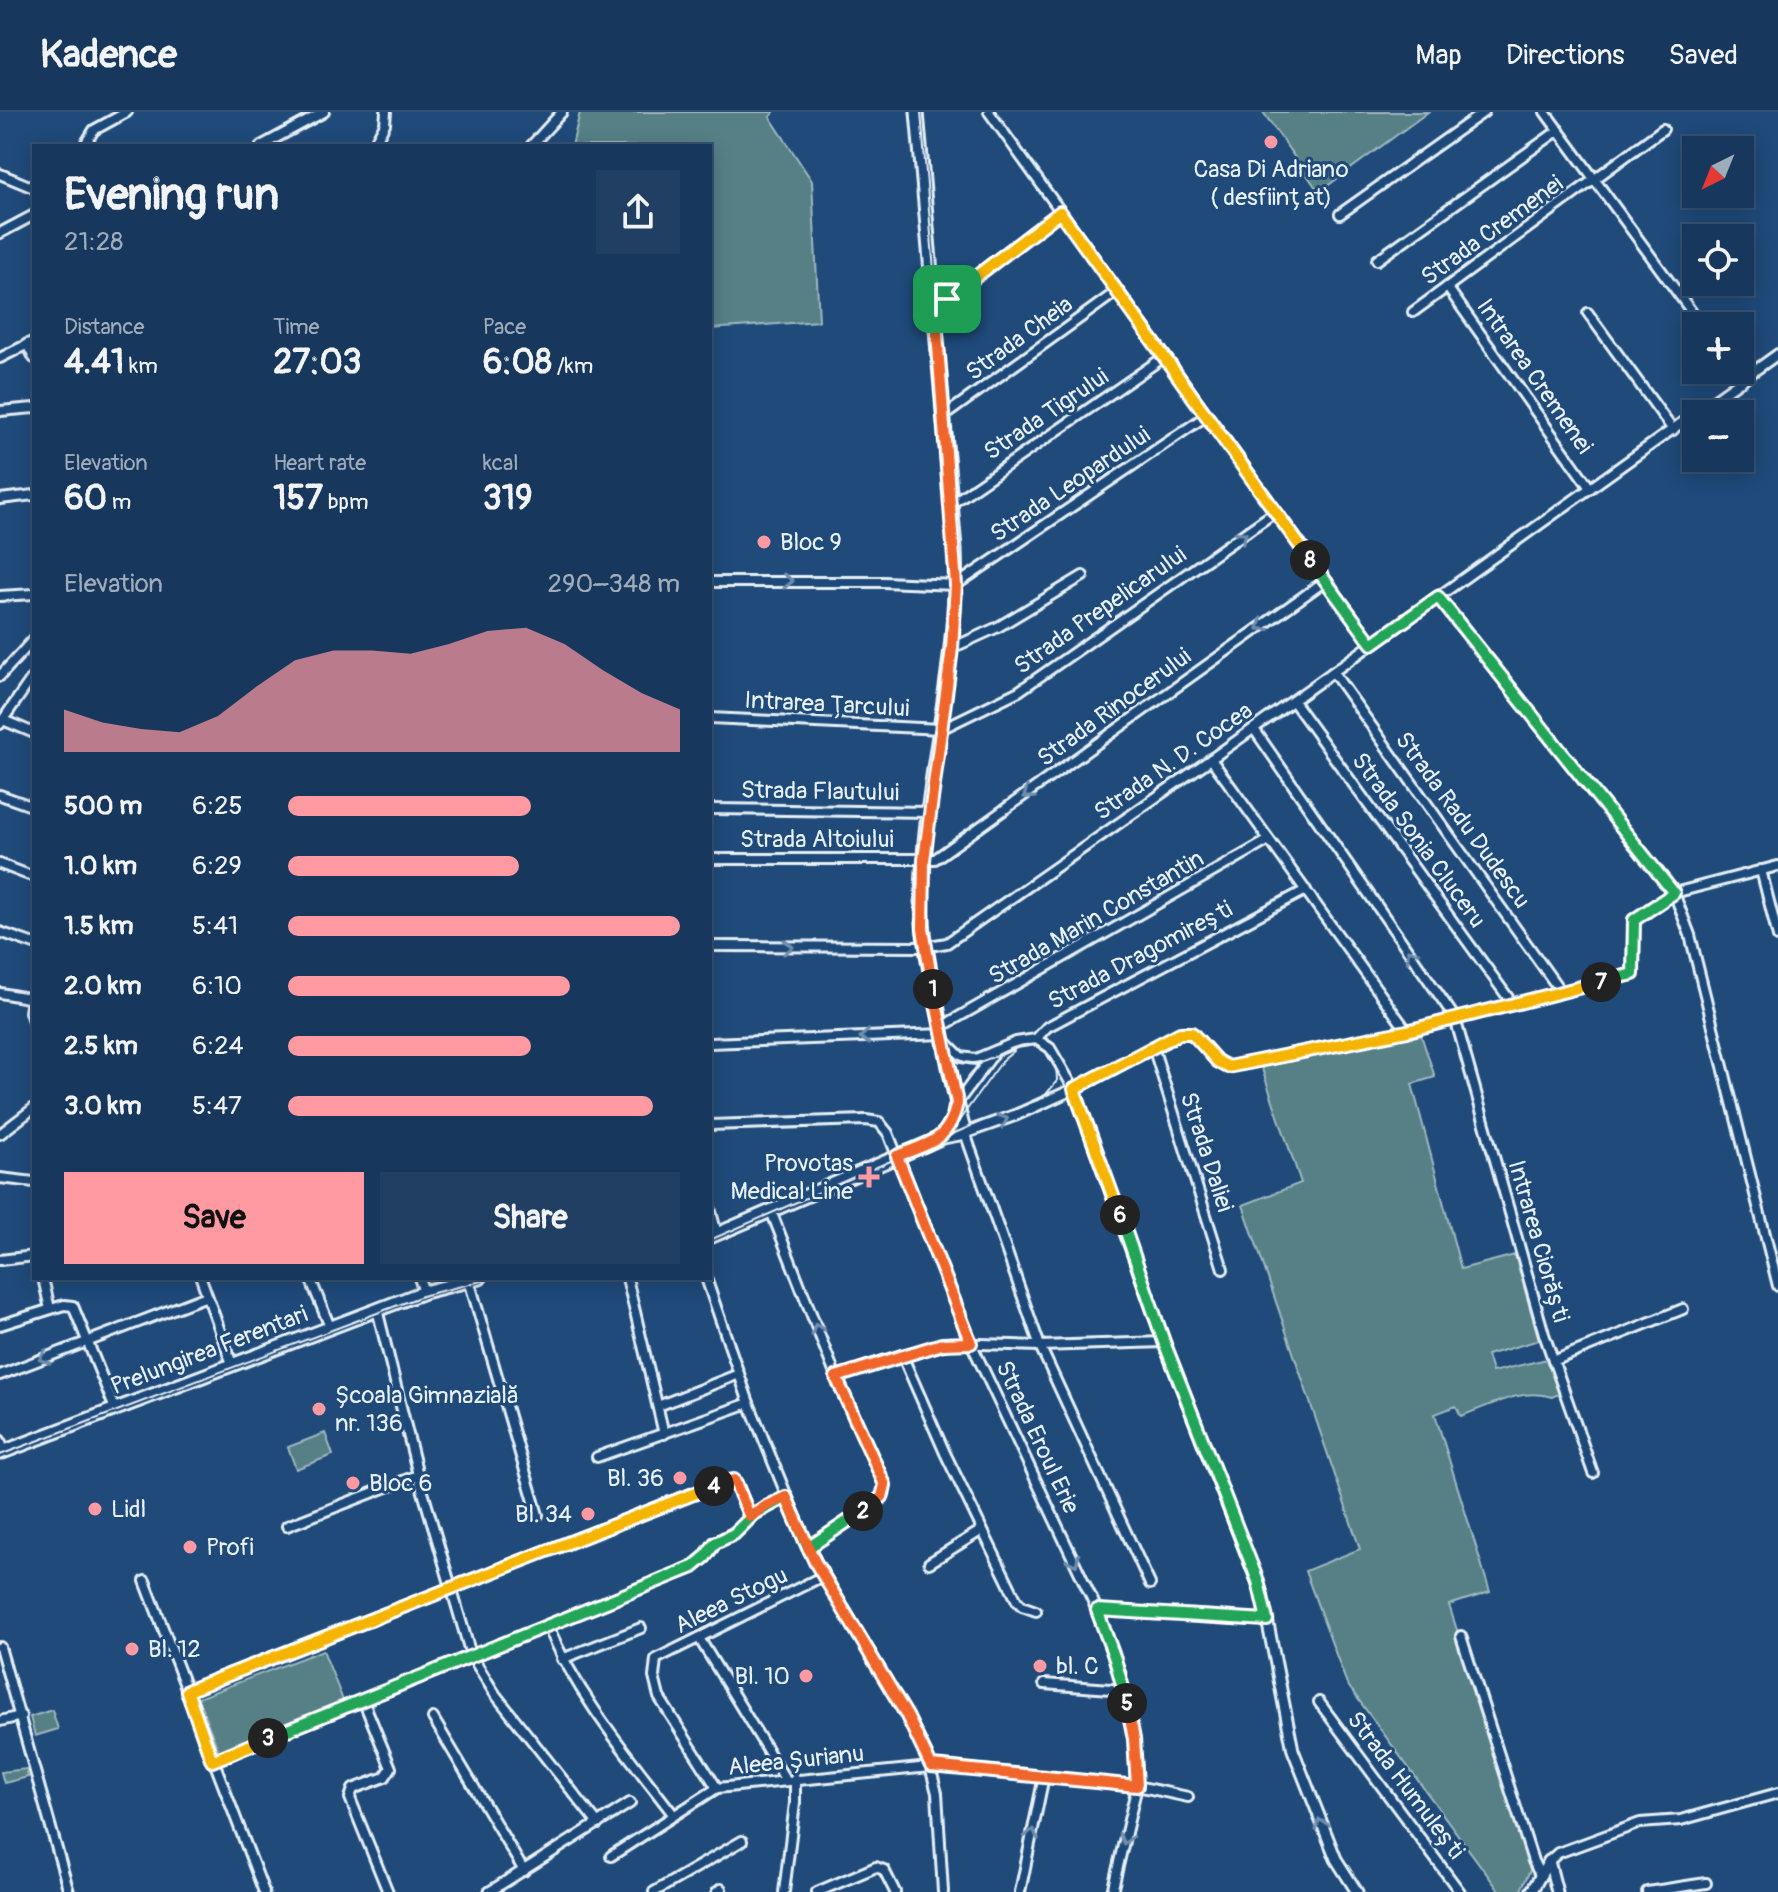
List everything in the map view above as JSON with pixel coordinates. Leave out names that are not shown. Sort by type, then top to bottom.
[{"type":"main road","points":[[713,1236],[943,1137],[965,1133],[925,947],[922,908],[924,860],[952,648],[956,585],[917,112]]},
{"type":"main road","points":[[943,1137],[957,1103]]},
{"type":"main road","name":"Prelungirea Ferentari","points":[[1,1448],[115,1409],[424,1292],[471,1280]]},
{"type":"street","points":[[85,144],[94,130],[127,112]]},
{"type":"street","points":[[265,144],[324,112]]},
{"type":"street","points":[[374,144],[385,124],[386,112]]},
{"type":"street","points":[[533,144],[562,112]]},
{"type":"street","points":[[989,112],[1372,644]]},
{"type":"street","points":[[1340,214],[1484,112]]},
{"type":"street","points":[[1545,112],[1692,312]]},
{"type":"street","name":"Strada Cremenei","points":[[1413,312],[1663,129]]},
{"type":"street","points":[[1377,260],[1559,130]]},
{"type":"street","points":[[0,174],[32,187]]},
{"type":"street","points":[[935,307],[1060,212]]},
{"type":"street","points":[[0,233],[32,216]]},
{"type":"street","name":"Intrarea Cremenei","points":[[1447,287],[1590,488]]},
{"type":"street","name":"Strada Cheia","points":[[944,416],[1116,292]]},
{"type":"street","points":[[1588,313],[1673,430]]},
{"type":"street","points":[[0,358],[31,342]]},
{"type":"street","name":"Strada N. D. Cocea","points":[[1754,372],[1778,354]]},
{"type":"street","name":"Strada Tigrului","points":[[951,504],[1164,357]]},
{"type":"street","name":"Strada N. D. Cocea","points":[[712,946],[925,947],[943,945],[956,938],[1738,384]]},
{"type":"street","points":[[0,411],[32,408]]},
{"type":"street","name":"Strada Leopardului","points":[[956,585],[1206,416]]},
{"type":"street","points":[[0,499],[32,495]]},
{"type":"street","name":"Strada Prepelicarului","points":[[941,729],[1019,691],[1275,512]]},
{"type":"street","points":[[952,648],[998,627],[1083,576]]},
{"type":"street","name":"Strada Rinocerului","points":[[924,860],[942,856],[1325,581]]},
{"type":"street","points":[[712,582],[956,585]]},
{"type":"street","points":[[0,596],[32,594]]},
{"type":"street","points":[[1438,597],[1674,893],[1690,935],[1778,1286]]},
{"type":"street","points":[[0,676],[32,641]]},
{"type":"street","name":"Strada Radu Dudescu","points":[[1333,672],[1561,992]]},
{"type":"street","points":[[32,678],[1,722],[32,732]]},
{"type":"street","name":"Strada Sonia Cluceru","points":[[1293,701],[1512,1003]]},
{"type":"street","name":"Intrarea Țarcului","points":[[712,718],[941,729]]},
{"type":"street","name":"Intrarea Ciorăști","points":[[1254,729],[1455,1018],[1553,1361],[1593,1473]]},
{"type":"street","points":[[1211,759],[1407,1031]]},
{"type":"street","points":[[0,795],[32,806]]},
{"type":"street","name":"Strada Flautului","points":[[712,809],[930,812]]},
{"type":"street","name":"Strada Marin Constantin","points":[[712,1043],[942,1033],[1269,840]]},
{"type":"street","name":"Strada Altoiului","points":[[712,859],[924,860]]},
{"type":"street","points":[[0,864],[32,876]]},
{"type":"street","points":[[1150,1584],[1040,1346],[965,1133],[1004,1120],[1074,1089],[1188,1031],[1220,1065],[1228,1067],[1407,1031],[1633,974],[1634,920],[1674,893],[1778,866]]},
{"type":"street","points":[[1761,870],[1778,937]]},
{"type":"street","name":"Strada Dragomirești","points":[[942,1033],[953,1051],[964,1058],[976,1059],[1016,1042],[1036,1039],[1047,1027],[1306,890]]},
{"type":"street","points":[[0,932],[32,943]]},
{"type":"street","points":[[0,993],[32,999]]},
{"type":"street","points":[[1036,1039],[1050,1048],[1074,1089],[1164,1342],[1255,1573],[1293,1750],[1336,1859],[1357,1892]]},
{"type":"street","name":"Strada Daliei","points":[[1153,1047],[1223,1269]]},
{"type":"street","points":[[957,1103],[995,1052]]},
{"type":"street","points":[[0,1134],[32,1110]]},
{"type":"street","name":"Strada Eroul Erie","points":[[712,1125],[874,1120],[884,1126],[971,1343],[1097,1610],[1115,1659],[1134,1739],[1137,1786],[1112,1892]]},
{"type":"street","points":[[0,1178],[32,1182]]},
{"type":"street","points":[[771,1211],[836,1377],[886,1490],[876,1502],[808,1548]]},
{"type":"street","points":[[0,1260],[32,1256]]},
{"type":"street","points":[[43,1280],[50,1309]]},
{"type":"street","points":[[202,1280],[232,1364]]},
{"type":"street","points":[[311,1280],[330,1327]]},
{"type":"street","points":[[420,1280],[424,1292]]},
{"type":"street","points":[[475,1280],[538,1515]]},
{"type":"street","points":[[627,1280],[664,1434]]},
{"type":"street","points":[[707,1280],[749,1403],[808,1548],[907,1716],[931,1766],[940,1822],[943,1892]]},
{"type":"street","points":[[0,1375],[207,1296]]},
{"type":"street","points":[[0,1325],[64,1305],[73,1306],[115,1409]]},
{"type":"street","points":[[377,1309],[418,1475],[471,1655],[495,1694],[598,1824]]},
{"type":"street","points":[[1553,1361],[1683,1309]]},
{"type":"street","points":[[836,1377],[942,1344],[1040,1346],[1164,1342]]},
{"type":"street","points":[[902,1355],[1017,1601],[1036,1611]]},
{"type":"street","points":[[658,1406],[739,1374]]},
{"type":"street","points":[[597,1457],[749,1403]]},
{"type":"street","points":[[287,1526],[418,1475]]},
{"type":"street","points":[[187,1691],[728,1480],[737,1483],[750,1517]]},
{"type":"street","points":[[212,1761],[693,1567],[715,1543],[734,1534],[766,1506],[786,1497]]},
{"type":"street","points":[[929,1563],[982,1530]]},
{"type":"street","name":"Aleea Stogu","points":[[656,1659],[823,1576]]},
{"type":"street","points":[[145,1581],[264,1892]]},
{"type":"street","points":[[1097,1610],[1267,1620]]},
{"type":"street","points":[[548,1626],[562,1659],[601,1721],[673,1814]]},
{"type":"street","points":[[562,1659],[641,1628]]},
{"type":"street","points":[[1461,1636],[1540,1875]]},
{"type":"street","points":[[699,1638],[790,1779],[795,1803],[784,1892]]},
{"type":"street","points":[[0,1647],[69,1892]]},
{"type":"street","name":"Aleea Șurianu","points":[[656,1659],[654,1677],[659,1697],[717,1788],[931,1766],[1137,1786],[1188,1797]]},
{"type":"street","points":[[1044,1684],[1124,1690]]},
{"type":"street","points":[[363,1700],[391,1768],[385,1777],[353,1789],[350,1798],[388,1892]]},
{"type":"street","name":"Strada Humulești","points":[[1319,1702],[1460,1892]]},
{"type":"street","points":[[0,1721],[21,1716]]},
{"type":"street","points":[[433,1718],[524,1871]]},
{"type":"street","points":[[1020,1892],[1044,1776]]},
{"type":"street","points":[[611,1856],[717,1788]]},
{"type":"street","points":[[1531,1892],[1549,1861],[1558,1853],[1640,1823],[1681,1820],[1778,1793]]},
{"type":"street","points":[[489,1892],[630,1803]]},
{"type":"street","points":[[654,1892],[742,1841]]},
{"type":"street","points":[[1549,1861],[1557,1892]]},
{"type":"street","points":[[817,1892],[876,1867],[884,1870],[895,1892]]},
{"type":"street","points":[[1647,1892],[1706,1883]]},
{"type":"green space","points":[[580,112],[774,112],[770,117],[812,181],[819,321],[712,329],[712,144],[572,144]]},
{"type":"green space","points":[[1263,112],[1428,112],[1319,192]]},
{"type":"green space","points":[[1421,1035],[1435,1077],[1412,1084],[1461,1269],[1515,1255],[1539,1340],[1487,1355],[1492,1372],[1547,1359],[1559,1394],[1552,1397],[1518,1396],[1461,1416],[1456,1406],[1435,1414],[1490,1592],[1449,1605],[1532,1866],[1520,1892],[1500,1892],[1347,1684],[1305,1571],[1360,1549],[1243,1205],[1301,1183],[1261,1066]]},
{"type":"green space","points":[[325,1433],[333,1455],[296,1469],[288,1447]]},
{"type":"green space","points":[[323,1650],[344,1703],[220,1755],[198,1698]]},
{"type":"green space","points":[[52,1710],[58,1729],[35,1736],[30,1717]]},
{"type":"green space","points":[[26,1769],[28,1777],[4,1783],[1,1772]]},
{"type":"tram line","points":[[712,1239],[980,1122],[1043,1098],[1057,1081],[1053,1061],[1037,1047],[1019,1046],[974,1063],[962,1061],[949,1051],[926,929],[925,881],[956,631],[958,566],[921,112]]},
{"type":"tram line","points":[[942,1043],[957,1113],[952,1129]]},
{"type":"tram line","points":[[955,1126],[1003,1060],[1014,1051]]},
{"type":"tram line","points":[[0,1455],[425,1295],[486,1280]]},
{"type":"place","name":"Casa Di Adriano ( desființat)","points":[[1271,142]]},
{"type":"place","name":"Bloc 9","points":[[764,542]]},
{"type":"place","name":"Provotas Medical Line","points":[[869,1177]]},
{"type":"place","name":"Școala Gimnazială nr. 136","points":[[319,1409]]},
{"type":"place","name":"Bl. 36","points":[[680,1478]]},
{"type":"place","name":"Bloc 6","points":[[353,1483]]},
{"type":"place","name":"Lidl","points":[[95,1509]]},
{"type":"place","name":"Bl. 34","points":[[588,1514]]},
{"type":"place","name":"Profi","points":[[190,1547]]},
{"type":"place","name":"Bl. 12","points":[[132,1649]]},
{"type":"place","name":"bl. C","points":[[1040,1666]]},
{"type":"place","name":"Bl. 10","points":[[806,1676]]},
{"type":"route","points":[[947,299],[935,307],[955,548],[955,617],[922,896],[926,954],[957,1103],[943,1137],[897,1156],[971,1343],[942,1344],[836,1377],[886,1490],[876,1502],[808,1548],[786,1497],[766,1506],[734,1534],[715,1543],[693,1567],[212,1761],[187,1691],[734,1480],[750,1517],[766,1506],[786,1497],[808,1548],[815,1562],[907,1716],[931,1766],[1137,1786],[1134,1739],[1124,1690],[1097,1610],[1267,1620],[1258,1581],[1164,1342],[1074,1089],[1188,1031],[1220,1065],[1228,1067],[1407,1031],[1633,974],[1634,920],[1674,893],[1438,597],[1372,644],[1060,212],[947,299]]}]
